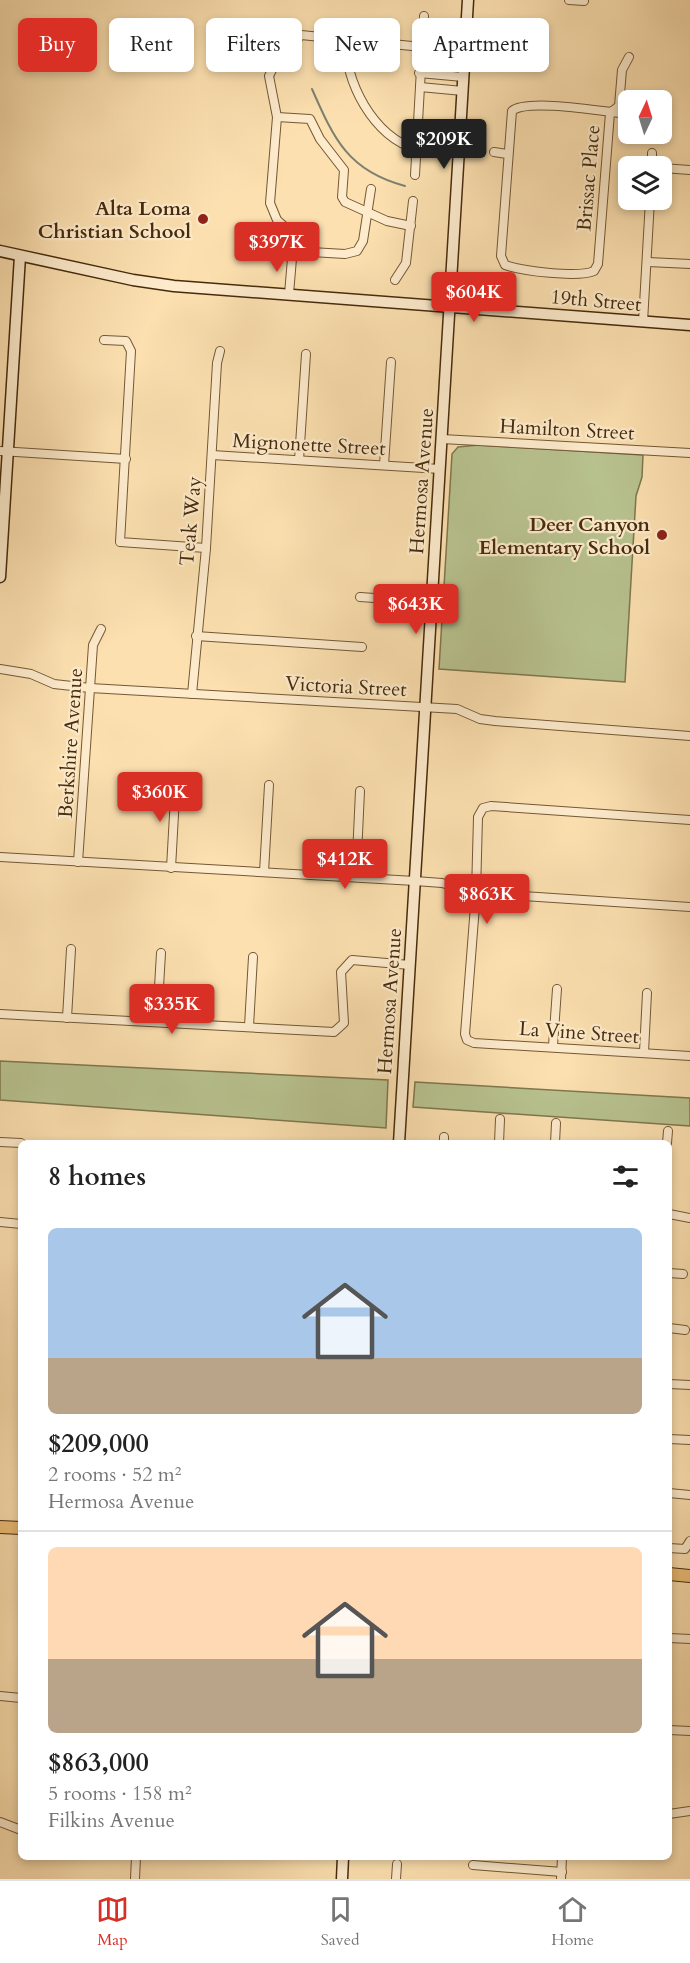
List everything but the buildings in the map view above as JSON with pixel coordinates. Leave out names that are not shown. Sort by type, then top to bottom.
[{"type":"main road","points":[[0,1527],[18,1528]]},
{"type":"main road","points":[[672,1574],[690,1576]]},
{"type":"street","name":"Hermosa Avenue","points":[[399,1140],[468,0]]},
{"type":"street","points":[[569,0],[584,1]]},
{"type":"street","points":[[292,294],[291,267],[294,263],[294,235],[277,220],[270,203],[277,117],[269,76],[275,64],[301,35],[314,36]]},
{"type":"street","name":"Brissac Place","points":[[507,154],[501,256],[505,265],[515,269],[580,274],[594,271],[598,264],[610,113],[619,106],[622,70],[629,57]]},
{"type":"street","points":[[351,72],[377,123],[400,143],[417,149],[459,151]]},
{"type":"street","points":[[415,175],[420,73],[463,77]]},
{"type":"street","points":[[420,87],[463,91]]},
{"type":"street","points":[[494,152],[507,154],[509,118],[516,108],[528,106],[618,113]]},
{"type":"street","points":[[277,117],[310,119],[320,139],[344,170],[342,197],[345,202],[394,224],[411,225]]},
{"type":"street","points":[[672,169],[690,170]]},
{"type":"street","points":[[294,251],[345,254],[357,251],[363,241],[371,189]]},
{"type":"street","points":[[394,280],[406,263],[413,201]]},
{"type":"street","points":[[643,322],[650,210]]},
{"type":"street","name":"19th Street","points":[[0,251],[174,286],[690,325]]},
{"type":"street","points":[[0,577],[4,451],[20,256]]},
{"type":"street","points":[[648,262],[690,264]]},
{"type":"street","points":[[104,340],[126,341],[131,351],[120,542],[206,548]]},
{"type":"street","name":"Teak Way","points":[[192,694],[206,548],[217,363],[220,351]]},
{"type":"street","points":[[299,460],[306,354]]},
{"type":"street","points":[[384,465],[391,362]]},
{"type":"street","name":"Hamilton Street","points":[[442,439],[690,453]]},
{"type":"street","points":[[4,451],[126,459]]},
{"type":"street","name":"Mignonette Street","points":[[212,455],[440,469]]},
{"type":"street","points":[[360,597],[432,602]]},
{"type":"street","name":"Berkshire Avenue","points":[[78,862],[93,645],[100,629]]},
{"type":"street","points":[[196,636],[362,647]]},
{"type":"street","name":"Victoria Street","points":[[0,669],[31,674],[54,684],[90,688],[426,706],[457,709],[480,719],[495,721],[690,736]]},
{"type":"street","points":[[171,868],[176,779]]},
{"type":"street","points":[[264,872],[269,785]]},
{"type":"street","points":[[356,877],[360,790]]},
{"type":"street","points":[[476,893],[478,817],[483,808],[491,806],[690,820]]},
{"type":"street","points":[[0,856],[415,881],[442,883],[476,893],[690,907]]},
{"type":"street","name":"La Vine Street","points":[[476,893],[465,1034],[467,1040],[474,1043],[690,1056]]},
{"type":"street","points":[[67,1018],[71,950]]},
{"type":"street","points":[[157,1022],[161,953]]},
{"type":"street","points":[[249,1026],[253,957]]},
{"type":"street","points":[[0,1014],[334,1032],[339,1030],[344,1023],[341,972],[345,965],[352,960],[410,964]]},
{"type":"street","points":[[553,1046],[557,989]]},
{"type":"street","points":[[644,1052],[647,993]]},
{"type":"street","points":[[499,1140],[500,1119]]},
{"type":"street","points":[[555,1140],[556,1123]]},
{"type":"street","points":[[667,1140],[668,1131]]},
{"type":"street","points":[[0,1142],[18,1143]]},
{"type":"street","points":[[672,1215],[690,1218]]},
{"type":"street","points":[[0,1222],[18,1224]]},
{"type":"street","points":[[672,1273],[683,1274]]},
{"type":"street","points":[[672,1328],[685,1330]]},
{"type":"street","points":[[672,1384],[690,1385]]},
{"type":"street","points":[[672,1438],[690,1440]]},
{"type":"street","points":[[672,1493],[690,1495]]},
{"type":"street","points":[[672,1548],[687,1548],[690,1541]]},
{"type":"street","points":[[672,1638],[690,1639]]},
{"type":"street","points":[[0,1696],[18,1698]]},
{"type":"street","points":[[672,1730],[690,1731]]},
{"type":"street","points":[[672,1814],[690,1811]]},
{"type":"street","points":[[0,1822],[18,1829]]},
{"type":"street","points":[[135,1879],[136,1860]]},
{"type":"street","points":[[342,1879],[343,1860]]},
{"type":"street","points":[[473,1865],[561,1875],[562,1860]]},
{"type":"street","points":[[396,1879],[397,1864]]},
{"type":"green space","points":[[478,445],[643,455],[642,477],[636,496],[625,682],[439,669],[452,454],[458,447]]},
{"type":"green space","points":[[0,1061],[388,1080],[386,1128],[0,1100]]},
{"type":"green space","points":[[415,1082],[690,1098],[690,1126],[413,1107]]},
{"type":"waterway","points":[[312,89],[328,123],[345,151],[370,172],[405,186]]},
{"type":"place","name":"Alta Loma Christian School","points":[[203,219]]},
{"type":"place","name":"Deer Canyon Elementary School","points":[[662,535]]}]
